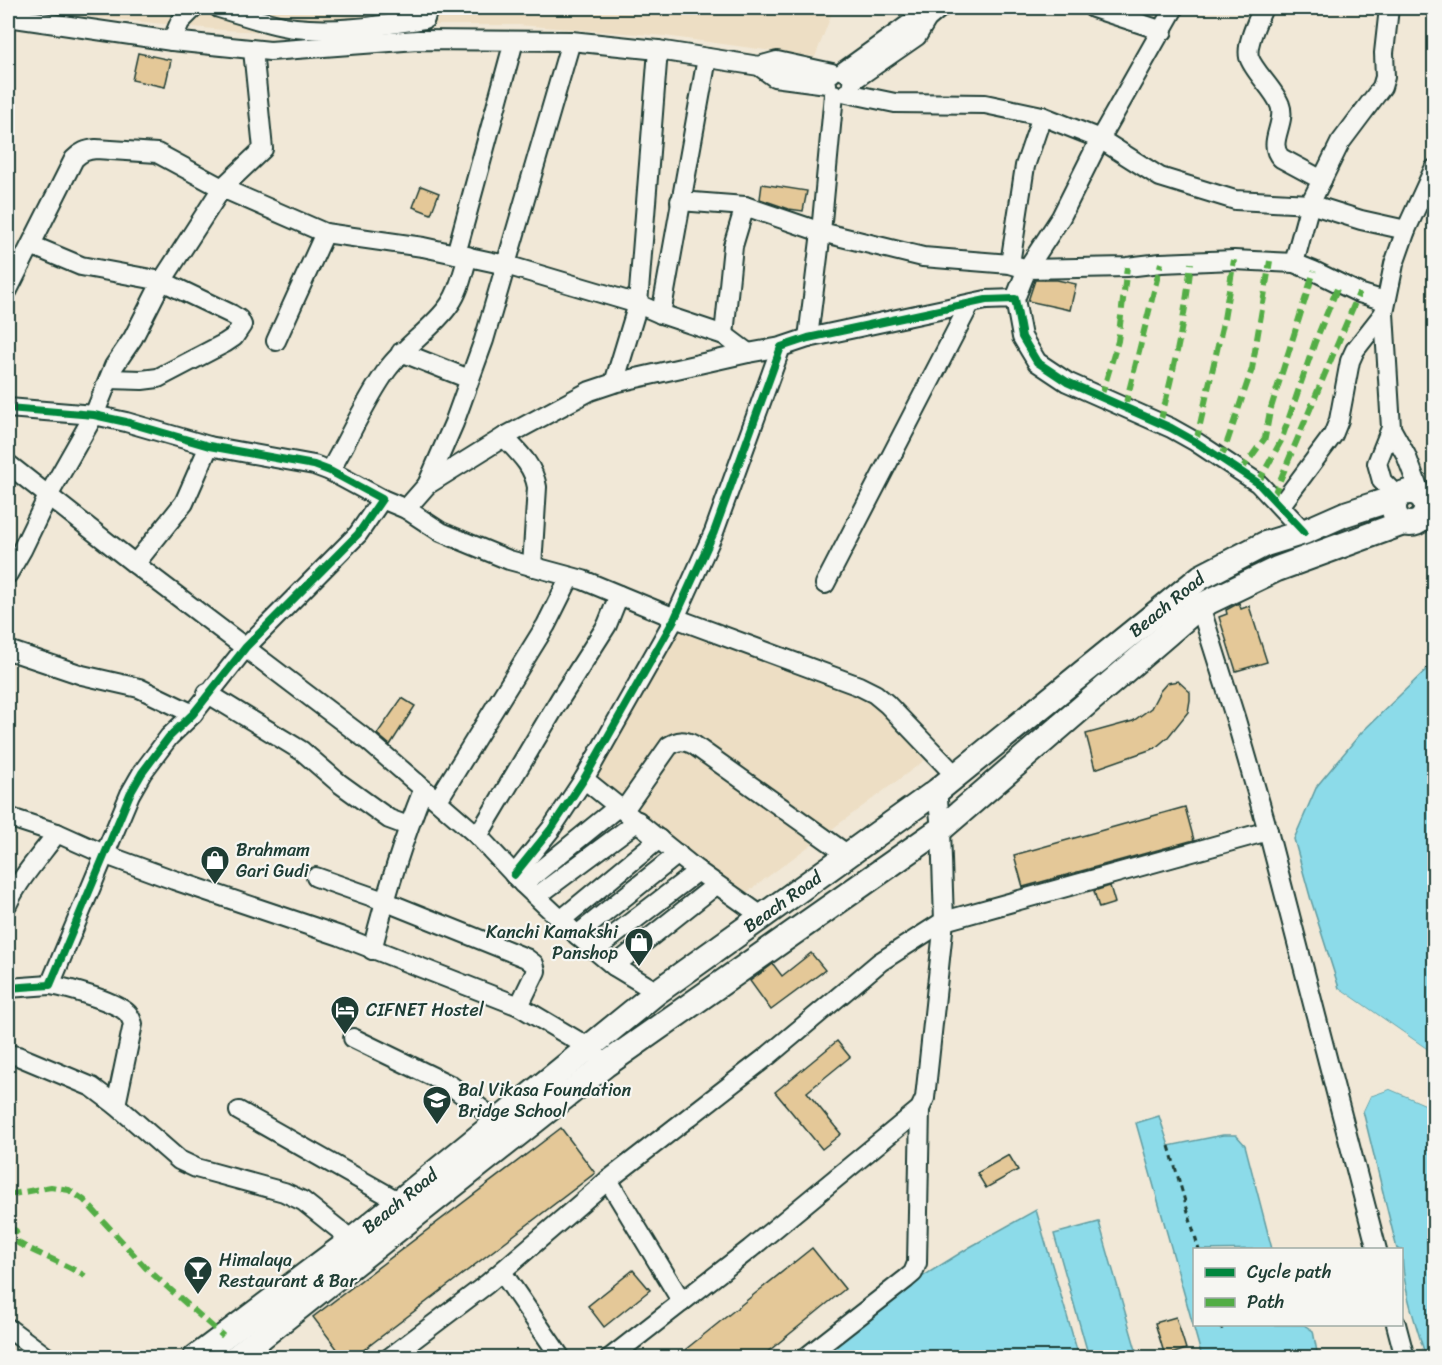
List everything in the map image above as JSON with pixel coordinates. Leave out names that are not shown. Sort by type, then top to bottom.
[{"type":"main road","points":[[1418,495],[1424,499],[1427,509],[1419,521]]},
{"type":"main road","name":"Beach Road","points":[[195,1358],[352,1240],[657,992],[937,791],[1202,577],[1265,544],[1304,532],[1344,514],[1418,495]]},
{"type":"main road","name":"Beach Road","points":[[236,1358],[605,1065],[941,829],[1200,606],[1277,568],[1419,521]]},
{"type":"street","points":[[172,41],[180,22],[194,8]]},
{"type":"street","points":[[219,8],[269,23],[321,30],[379,26],[425,19],[428,8]]},
{"type":"street","points":[[1093,8],[1163,31]]},
{"type":"street","points":[[1019,267],[1061,217],[1100,140],[1163,31],[1173,8]]},
{"type":"street","points":[[1263,8],[1251,36],[1249,57],[1280,105],[1281,120],[1274,145],[1275,152],[1281,158],[1322,180]]},
{"type":"street","points":[[1293,263],[1310,204],[1340,143],[1382,87],[1385,77],[1384,53],[1389,8]]},
{"type":"street","points":[[839,83],[917,36],[933,13]]},
{"type":"street","points":[[8,18],[172,41],[270,51],[417,40],[572,41],[658,50],[759,66],[774,77],[839,83],[895,103],[986,104],[1042,116],[1100,140],[1160,177],[1234,200],[1310,204],[1361,220],[1406,230]]},
{"type":"street","points":[[330,471],[385,373],[400,352],[435,321],[456,294],[462,255],[514,41]]},
{"type":"street","points":[[427,485],[454,423],[484,340],[572,41]]},
{"type":"street","points":[[8,574],[48,496],[94,415],[124,348],[133,338],[162,281],[222,188],[263,148],[253,50]]},
{"type":"street","points":[[614,383],[638,304],[658,50]]},
{"type":"street","points":[[661,314],[707,58]]},
{"type":"street","points":[[808,338],[839,83]]},
{"type":"street","points":[[1042,116],[1025,166],[1015,299],[1022,337],[1037,362],[1067,382],[1171,428],[1196,442],[1258,483],[1304,532]]},
{"type":"street","points":[[8,290],[79,153],[87,150],[157,153],[222,188],[325,233],[423,247],[506,265],[638,304],[724,335],[748,352]]},
{"type":"street","points":[[1418,495],[1382,481],[1377,463],[1391,428],[1384,307],[1394,264],[1406,230],[1434,169]]},
{"type":"street","points":[[680,201],[745,206],[821,232],[923,257],[1019,267],[1127,267],[1234,260],[1293,263],[1314,271],[1384,307]]},
{"type":"street","points":[[724,335],[733,246],[745,206]]},
{"type":"street","points":[[276,341],[325,233]]},
{"type":"street","points":[[31,245],[81,266],[162,281],[231,314],[239,319],[242,325],[234,337],[225,344],[158,378],[142,380],[109,378]]},
{"type":"street","points":[[406,509],[427,485],[504,437],[590,391],[614,383],[748,352],[781,347],[808,338],[986,300],[1015,299]]},
{"type":"street","points":[[825,584],[970,304]]},
{"type":"street","points":[[1281,506],[1333,435],[1339,420],[1350,361],[1384,307]]},
{"type":"street","points":[[518,879],[584,779],[675,618],[714,532],[781,347]]},
{"type":"street","points":[[400,352],[469,379]]},
{"type":"street","points":[[8,408],[94,415],[209,446],[314,465],[330,471],[382,500],[406,509],[441,532],[532,567],[583,580],[675,618],[859,686],[875,694],[955,775]]},
{"type":"street","points":[[1391,428],[1406,455],[1418,495]]},
{"type":"street","points":[[504,437],[530,464],[535,475],[537,487],[532,567]]},
{"type":"street","points":[[135,564],[184,503],[209,446]]},
{"type":"street","points":[[8,464],[135,564],[367,740],[478,836],[518,879],[577,935],[614,966],[657,992]]},
{"type":"street","points":[[50,985],[130,794],[142,773],[169,737],[193,714],[207,693],[246,647],[358,534],[382,500]]},
{"type":"street","points":[[372,950],[384,901],[408,826],[546,625],[570,577]]},
{"type":"street","points":[[478,836],[607,625],[619,595]]},
{"type":"street","points":[[1200,606],[1268,831],[1376,1248]]},
{"type":"street","points":[[8,650],[82,675],[139,688],[193,714]]},
{"type":"street","points":[[207,693],[302,750],[339,783],[389,819],[408,826]]},
{"type":"street","points":[[537,896],[627,812],[669,746],[676,741],[685,741],[694,745],[848,855]]},
{"type":"street","points":[[584,779],[716,885],[763,917]]},
{"type":"street","points":[[805,1358],[906,1279],[913,1273],[917,1263],[920,1109],[925,1098],[944,921],[941,829],[937,791]]},
{"type":"street","points":[[518,879],[627,812]]},
{"type":"street","points":[[8,818],[57,833],[106,855],[174,880],[340,936],[519,1006],[588,1047],[605,1065]]},
{"type":"street","points":[[389,1358],[502,1272],[608,1180],[769,1055],[880,962],[944,921],[1268,831]]},
{"type":"street","points":[[8,903],[16,886],[57,833]]},
{"type":"street","points":[[562,919],[659,839]]},
{"type":"street","points":[[577,935],[678,854]]},
{"type":"street","points":[[595,950],[698,871]]},
{"type":"street","points":[[316,877],[384,901],[526,958],[534,964],[536,971],[519,1006]]},
{"type":"street","points":[[614,966],[716,885]]},
{"type":"street","points":[[8,988],[50,985],[75,989],[121,1009],[129,1015],[133,1024],[116,1105]]},
{"type":"street","points":[[352,1038],[450,1085],[497,1121]]},
{"type":"street","points":[[8,1054],[18,1056],[92,1088],[116,1105],[179,1160],[196,1168],[284,1192],[303,1201],[352,1240]]},
{"type":"street","points":[[623,1354],[682,1302],[920,1109]]},
{"type":"street","points":[[239,1111],[398,1201]]},
{"type":"street","points":[[608,1180],[682,1302]]},
{"type":"street","points":[[502,1272],[561,1358]]},
{"type":"street","points":[[1397,1326],[1405,1358]]},
{"type":"street","points":[[8,1328],[26,1352],[48,1358]]},
{"type":"path","points":[[1169,1146],[1198,1248]]},
{"type":"path","points":[[1221,1326],[1223,1333]]},
{"type":"shaded area","points":[[30,8],[834,8],[815,57],[665,36],[518,25],[428,25],[322,35],[223,30],[66,14]]},
{"type":"shaded area","points":[[678,627],[868,697],[925,760],[742,896],[596,778]]},
{"type":"water","points":[[1434,662],[1434,1054],[1339,988],[1294,839],[1317,786],[1361,733]]},
{"type":"water","points":[[1390,1089],[1434,1108],[1434,1357],[1426,1357],[1407,1291],[1403,1248],[1397,1248],[1363,1111],[1370,1096]]},
{"type":"water","points":[[1159,1116],[1169,1146],[1223,1135],[1236,1135],[1245,1145],[1272,1248],[1193,1248],[1193,1325],[1136,1123]]},
{"type":"water","points":[[1036,1210],[1079,1357],[818,1358],[912,1283]]},
{"type":"water","points":[[1099,1222],[1138,1357],[1089,1357],[1054,1234]]},
{"type":"water","points":[[1193,1326],[1306,1326],[1313,1331],[1318,1357],[1202,1357]]},
{"type":"pier","points":[[1339,988],[1434,1054],[1434,1057],[1339,992]]},
{"type":"pier","points":[[1390,1086],[1434,1105],[1434,1108],[1390,1089],[1370,1096],[1363,1111],[1362,1107],[1368,1094]]},
{"type":"building","points":[[138,53],[171,60],[165,87],[132,80]]},
{"type":"building","points":[[762,184],[807,191],[803,211],[789,209],[760,199]]},
{"type":"building","points":[[421,186],[439,193],[431,214],[413,207]]},
{"type":"building","points":[[1035,280],[1057,280],[1076,284],[1070,310],[1028,301]]},
{"type":"building","points":[[1239,603],[1241,609],[1249,606],[1267,662],[1236,671],[1219,617],[1227,614],[1226,610]]},
{"type":"building","points":[[1178,681],[1190,692],[1188,712],[1168,737],[1155,748],[1095,769],[1086,734],[1133,721],[1151,708],[1167,683]]},
{"type":"building","points":[[402,698],[415,706],[390,745],[377,734]]},
{"type":"building","points":[[1185,807],[1194,840],[1023,887],[1014,855]]},
{"type":"building","points":[[1110,886],[1115,903],[1099,908],[1094,891]]},
{"type":"building","points":[[811,953],[825,970],[771,1010],[750,981],[773,964],[782,976]]},
{"type":"building","points":[[837,1041],[850,1057],[807,1092],[841,1134],[822,1149],[775,1092]]},
{"type":"building","points":[[561,1128],[595,1173],[353,1358],[344,1358],[313,1317]]},
{"type":"building","points":[[1009,1155],[1018,1170],[986,1188],[977,1173]]},
{"type":"building","points":[[812,1248],[845,1289],[760,1358],[693,1358],[686,1349]]},
{"type":"building","points":[[633,1270],[650,1290],[604,1327],[588,1306]]},
{"type":"building","points":[[1176,1317],[1186,1349],[1165,1356],[1155,1323]]},
{"type":"marked path","points":[[1196,442],[1224,319],[1234,260]]},
{"type":"marked path","points":[[1221,460],[1252,369],[1270,261]]},
{"type":"marked path","points":[[1125,407],[1161,263]]},
{"type":"marked path","points":[[1160,423],[1186,304],[1191,263]]},
{"type":"marked path","points":[[1101,397],[1118,341],[1127,267]]},
{"type":"marked path","points":[[1240,472],[1265,438],[1270,411],[1314,271]]},
{"type":"marked path","points":[[1258,483],[1281,441],[1315,342],[1339,284]]},
{"type":"marked path","points":[[1273,497],[1359,293]]},
{"type":"marked path","points":[[8,1195],[51,1187],[69,1190],[84,1200],[146,1268],[223,1336]]},
{"type":"marked path","points":[[8,1227],[16,1231],[18,1243],[85,1276]]},
{"type":"cycle path","points":[[514,875],[551,829],[584,779],[675,618],[714,532],[781,347],[808,338],[986,300],[1015,299],[1022,337],[1037,362],[1067,382],[1171,428],[1196,442],[1258,483],[1304,532]]},
{"type":"cycle path","points":[[8,408],[94,415],[209,446],[314,465],[382,499],[358,534],[246,647],[193,714],[169,737],[142,773],[130,794],[50,985],[8,988]]},
{"type":"place","name":"Brahmam Gari Gudi","points":[[215,886]]},
{"type":"place","name":"Kanchi Kamakshi Panshop","points":[[639,968]]},
{"type":"place","name":"CIFNET Hostel","points":[[345,1036]]},
{"type":"place","name":"Bal Vikasa Foundation Bridge School","points":[[437,1126]]},
{"type":"place","name":"Himalaya Restaurant & Bar","points":[[198,1296]]}]
